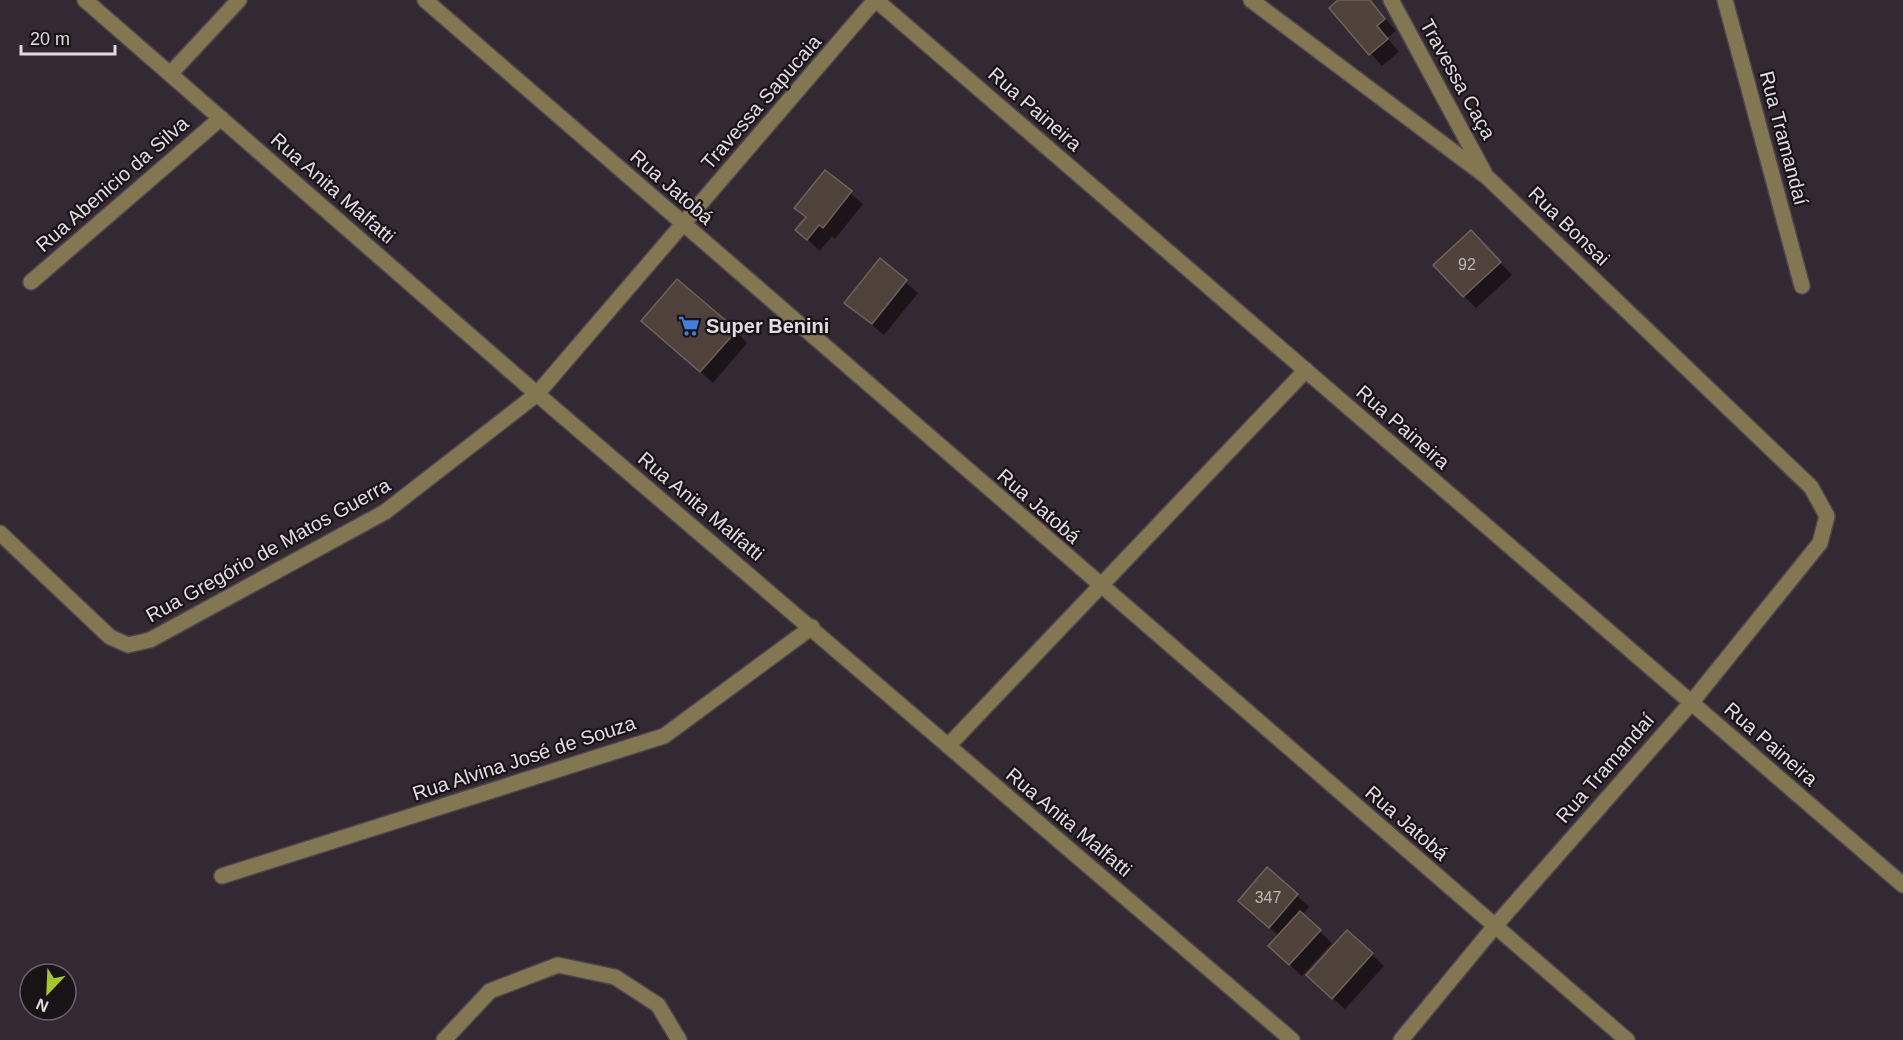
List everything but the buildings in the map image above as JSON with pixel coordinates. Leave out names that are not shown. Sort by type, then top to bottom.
[{"type":"street","name":"Rua Anita Malfatti","points":[[85,0],[537,394],[1292,1040]]},
{"type":"street","points":[[171,73],[239,0]]},
{"type":"street","name":"Rua Jatobá","points":[[425,0],[1100,587],[1627,1040]]},
{"type":"street","name":"Travessa Sapucaia","points":[[537,394],[876,0]]},
{"type":"street","name":"Rua Paineira","points":[[876,0],[1903,885]]},
{"type":"street","name":"Rua Bonsai","points":[[1251,0],[1487,177],[1811,488],[1827,516]]},
{"type":"street","name":"Travessa Caça","points":[[1391,0],[1487,177]]},
{"type":"street","name":"Rua Tramandaí","points":[[1725,0],[1802,286]]},
{"type":"street","name":"Rua Abenicio da Silva","points":[[30,282],[221,118]]},
{"type":"street","points":[[948,746],[1306,370]]},
{"type":"street","name":"Rua Gregório de Matos Guerra","points":[[0,533],[110,637],[128,645],[150,640],[385,512],[537,394]]},
{"type":"street","name":"Rua Tramandaí","points":[[1401,1040],[1495,926],[1691,702],[1820,543],[1827,516]]},
{"type":"street","name":"Rua Alvina José de Souza","points":[[222,876],[664,736],[812,627]]},
{"type":"street","points":[[444,1040],[490,991],[558,965],[615,977],[658,1005],[680,1040]]},
{"type":"place","name":"Super Benini","points":[[689,326]]}]
